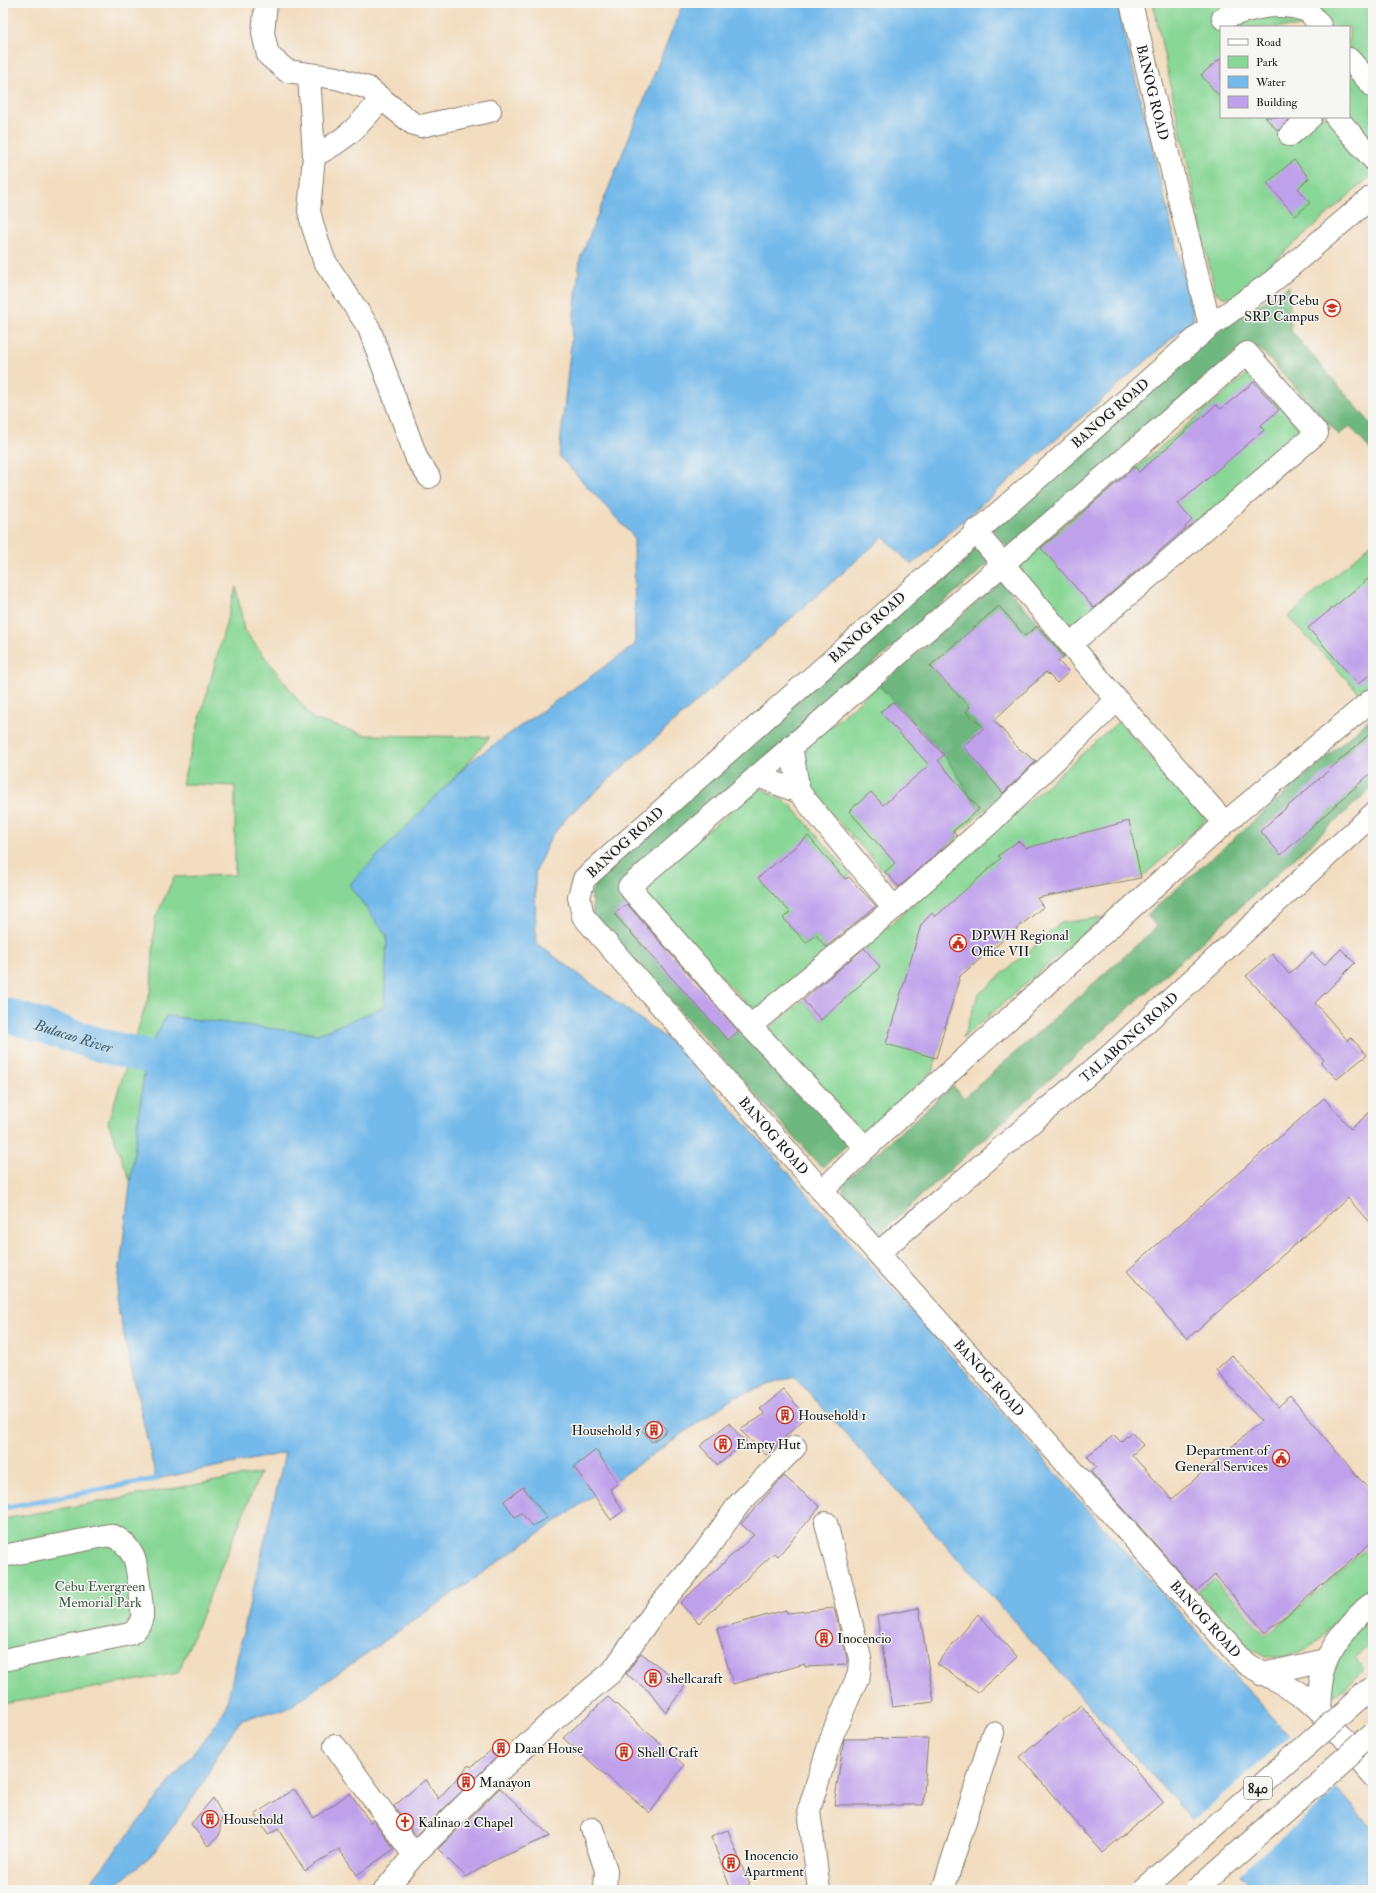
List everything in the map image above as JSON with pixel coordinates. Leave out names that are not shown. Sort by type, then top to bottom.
[{"type":"main road","points":[[266,3],[263,33],[268,55],[286,71],[337,78],[368,88],[412,123],[421,126],[490,111]]},
{"type":"main road","name":"BANOG ROAD","points":[[1131,3],[1210,326],[975,531],[584,879],[579,897],[583,916],[822,1191],[1246,1664],[1299,1693],[1318,1710],[1373,1773]]},
{"type":"main road","points":[[1223,18],[1251,8],[1280,4],[1308,12],[1320,26]]},
{"type":"main road","points":[[1350,60],[1373,86]]},
{"type":"main road","points":[[309,75],[314,156],[309,211],[324,260],[368,328],[417,459],[429,477]]},
{"type":"main road","points":[[314,156],[336,144],[359,126],[381,99]]},
{"type":"main road","points":[[1290,135],[1310,118]]},
{"type":"main road","points":[[1337,118],[1373,159]]},
{"type":"main road","points":[[1210,326],[1272,281],[1373,196]]},
{"type":"main road","points":[[866,1148],[750,1026],[629,887],[1247,353],[1317,433],[1071,644]]},
{"type":"main road","points":[[975,531],[1117,700],[1225,823]]},
{"type":"main road","points":[[822,1191],[866,1148],[1225,823],[1373,699]]},
{"type":"main road","points":[[750,1026],[894,908],[990,823],[1117,700]]},
{"type":"main road","points":[[791,746],[799,792]]},
{"type":"main road","points":[[758,776],[799,792],[894,908]]},
{"type":"main road","name":"TALABONG ROAD","points":[[878,1253],[1107,1058],[1373,814]]},
{"type":"main road","points":[[385,1890],[414,1855],[550,1723],[612,1672],[656,1611],[704,1553],[739,1504],[796,1447]]},
{"type":"main road","points":[[819,1890],[809,1810],[833,1733],[859,1674],[860,1658],[826,1523]]},
{"type":"main road","points":[[3,1556],[109,1535],[118,1537],[125,1544],[134,1558],[142,1616],[139,1626],[130,1634],[3,1660]]},
{"type":"main road","points":[[1318,1710],[1320,1681],[1325,1660],[1337,1639],[1366,1607],[1373,1603]]},
{"type":"main road","points":[[1263,1674],[1325,1660]]},
{"type":"main road","name":"840","points":[[1143,1890],[1373,1686]]},
{"type":"main road","points":[[943,1890],[993,1733]]},
{"type":"main road","name":"840","points":[[1196,1890],[1373,1734]]},
{"type":"main road","points":[[335,1746],[414,1855]]},
{"type":"main road","points":[[592,1828],[606,1870],[605,1890]]},
{"type":"green space","points":[[1153,3],[1373,3],[1373,174],[1234,297],[1223,297],[1215,292]]},
{"type":"green space","points":[[1289,286],[1291,331],[1373,426],[1373,453],[1350,426],[1339,435],[1260,349],[1238,350],[1009,549],[991,528],[1222,328]]},
{"type":"green space","points":[[1250,372],[1305,435],[1074,631],[1018,566],[1134,465],[1136,468]]},
{"type":"green space","points":[[1373,542],[1373,692],[1365,699],[1288,617]]},
{"type":"green space","points":[[972,545],[989,563],[622,883],[631,901],[614,915],[728,1039],[744,1027],[850,1142],[822,1168],[593,915],[591,893],[598,879]]},
{"type":"green space","points":[[1001,582],[1067,653],[994,720],[1018,748],[1038,762],[981,813],[944,755],[879,685]]},
{"type":"green space","points":[[236,587],[244,630],[313,719],[366,735],[490,737],[370,874],[409,987],[153,1242],[108,1122],[151,989],[155,919],[174,877],[235,875],[235,786],[182,784]]},
{"type":"green space","points":[[879,685],[944,755],[981,813],[956,834],[958,837],[899,887],[802,782],[797,754]]},
{"type":"green space","points":[[1373,716],[1373,787],[880,1233],[843,1191],[846,1180],[953,1086],[964,1098],[1157,927],[1147,915]]},
{"type":"green space","points":[[1119,721],[1206,820],[1141,878],[1037,898],[1043,907],[969,969],[964,961],[933,1070],[864,1135],[767,1030],[803,1000],[821,1020],[879,967],[864,948]]},
{"type":"green space","points":[[759,787],[790,804],[851,875],[845,879],[808,836],[793,910],[783,918],[806,943],[816,935],[828,949],[754,1012],[640,888]]},
{"type":"green space","points":[[1103,917],[963,1038],[978,995],[1061,923]]},
{"type":"green space","name":"Cebu Evergreen Memorial Park","points":[[260,1473],[178,1673],[3,1704],[3,1519]]},
{"type":"green space","points":[[1373,1543],[1373,1590],[1357,1600],[1332,1624],[1321,1639],[1307,1649],[1286,1657],[1265,1657],[1251,1650],[1198,1592],[1214,1578],[1266,1636]]},
{"type":"green space","points":[[1373,1618],[1373,1643],[1355,1658],[1365,1669],[1334,1696],[1334,1669],[1341,1651],[1352,1635]]},
{"type":"water","points":[[683,3],[1117,3],[1194,319],[912,565],[883,537],[568,816],[551,837],[535,872],[536,943],[674,1044],[1373,1830],[1373,1890],[1255,1890],[794,1376],[735,1397],[288,1708],[242,1719],[215,1759],[204,1782],[155,1852],[110,1890],[84,1890],[211,1731],[226,1706],[285,1453],[156,1479],[116,1299],[146,1056],[166,1016],[318,1034],[384,1007],[387,936],[349,885],[471,761],[635,645],[634,537],[559,456],[580,259]]},
{"type":"pier","points":[[1291,1734],[1338,1788],[1239,1875],[1192,1822]]},
{"type":"building","points":[[1220,59],[1220,97],[1201,75]]},
{"type":"building","points":[[1266,118],[1291,118],[1278,131]]},
{"type":"building","points":[[1294,160],[1309,178],[1298,188],[1310,203],[1295,216],[1267,183]]},
{"type":"building","points":[[1254,382],[1279,410],[1260,426],[1264,430],[1178,504],[1192,520],[1185,527],[1186,528],[1094,608],[1041,548],[1135,467],[1139,472],[1216,405],[1221,409]]},
{"type":"building","points":[[1373,575],[1373,672],[1358,684],[1308,628]]},
{"type":"building","points":[[999,606],[1025,636],[1037,626],[1064,656],[1058,661],[1069,672],[1057,683],[1046,672],[994,720],[1018,748],[1036,761],[1003,793],[963,746],[984,728],[966,712],[970,707],[930,666]]},
{"type":"building","points":[[893,702],[944,755],[938,760],[979,809],[953,831],[957,836],[899,887],[885,872],[895,863],[849,811],[871,792],[883,805],[929,765],[880,712]]},
{"type":"building","points":[[1373,731],[1373,771],[1281,855],[1260,831]]},
{"type":"building","name":"DPWH Regional Office VII","points":[[1129,821],[1141,878],[1037,898],[1043,907],[960,976],[936,1058],[886,1044],[921,925],[932,913],[935,917],[1001,858],[998,856],[1018,841],[1026,848]]},
{"type":"building","points":[[808,836],[845,879],[849,877],[876,906],[826,947],[816,935],[806,943],[783,918],[790,912],[758,878]]},
{"type":"building","points":[[627,904],[738,1031],[728,1040],[614,914]]},
{"type":"building","points":[[864,948],[880,967],[821,1020],[803,1000]]},
{"type":"building","points":[[1341,949],[1355,963],[1315,1003],[1348,1041],[1351,1038],[1367,1055],[1337,1079],[1321,1063],[1324,1060],[1246,976],[1272,954],[1289,974],[1312,953],[1324,965]]},
{"type":"building","points":[[1324,1098],[1351,1129],[1373,1109],[1373,1227],[1348,1198],[1187,1339],[1127,1271]]},
{"type":"building","name":"Department of General Services","points":[[1232,1355],[1278,1407],[1290,1396],[1373,1495],[1373,1541],[1266,1633],[1215,1575],[1197,1591],[1090,1471],[1096,1467],[1087,1456],[1114,1435],[1121,1442],[1131,1432],[1143,1445],[1132,1455],[1172,1499],[1261,1421],[1216,1370]]},
{"type":"building","points":[[784,1390],[806,1417],[766,1455],[740,1430],[765,1414],[760,1409]]},
{"type":"building","name":"Household 5","points":[[658,1419],[667,1431],[652,1442],[641,1429]]},
{"type":"building","name":"Empty Hut","points":[[729,1423],[745,1442],[718,1465],[700,1446]]},
{"type":"building","points":[[596,1450],[618,1483],[610,1489],[623,1511],[611,1520],[574,1467]]},
{"type":"building","points":[[784,1476],[820,1507],[778,1556],[774,1553],[699,1623],[680,1603],[754,1535],[741,1524]]},
{"type":"building","points":[[523,1487],[547,1518],[532,1526],[521,1513],[515,1517],[504,1501]]},
{"type":"building","points":[[834,1608],[847,1659],[847,1665],[805,1667],[805,1664],[733,1684],[717,1629],[786,1610],[787,1613]]},
{"type":"building","points":[[919,1608],[934,1702],[892,1707],[877,1616]]},
{"type":"building","points":[[978,1614],[1017,1657],[978,1692],[937,1664]]},
{"type":"building","name":"shellcaraft","points":[[641,1653],[685,1686],[666,1712],[650,1692],[626,1674]]},
{"type":"building","name":"Shell Craft","points":[[608,1697],[684,1765],[650,1813],[563,1738]]},
{"type":"building","points":[[1081,1705],[1163,1802],[1102,1853],[1020,1757]]},
{"type":"building","points":[[928,1738],[923,1805],[834,1805],[844,1739]]},
{"type":"building","points":[[501,1742],[506,1748],[416,1836],[394,1806],[426,1779],[438,1799],[469,1765],[471,1767]]},
{"type":"building","points":[[500,1788],[550,1836],[493,1861],[466,1877],[438,1849]]},
{"type":"building","points":[[294,1789],[314,1818],[350,1793],[370,1822],[373,1820],[394,1849],[357,1875],[339,1849],[305,1871],[278,1829],[268,1835],[255,1814]]},
{"type":"building","name":"Household","points":[[213,1798],[222,1814],[219,1836],[208,1846],[191,1824]]},
{"type":"building","name":"Inocencio Apartment","points":[[728,1830],[751,1890],[731,1890],[711,1836]]},
{"type":"waterway","name":"Bulacao River","points":[[3,1014],[104,1046],[146,1056]]},
{"type":"waterway","points":[[3,1508],[156,1479]]},
{"type":"place","name":"UP Cebu SRP Campus","points":[[1332,308]]},
{"type":"place","name":"DPWH Regional Office VII","points":[[958,943]]},
{"type":"place","name":"Household 1","points":[[785,1415]]},
{"type":"place","name":"Household 5","points":[[654,1430]]},
{"type":"place","name":"Empty Hut","points":[[723,1444]]},
{"type":"place","name":"Department of General Services","points":[[1281,1458]]},
{"type":"place","name":"Inocencio","points":[[824,1638]]},
{"type":"place","name":"shellcaraft","points":[[653,1678]]},
{"type":"place","name":"Daan House","points":[[501,1748]]},
{"type":"place","name":"Shell Craft","points":[[624,1752]]},
{"type":"place","name":"Manayon","points":[[466,1782]]},
{"type":"place","name":"Household","points":[[210,1819]]},
{"type":"place","name":"Kalinao 2 Chapel","points":[[405,1822]]},
{"type":"place","name":"Inocencio Apartment","points":[[731,1863]]}]
